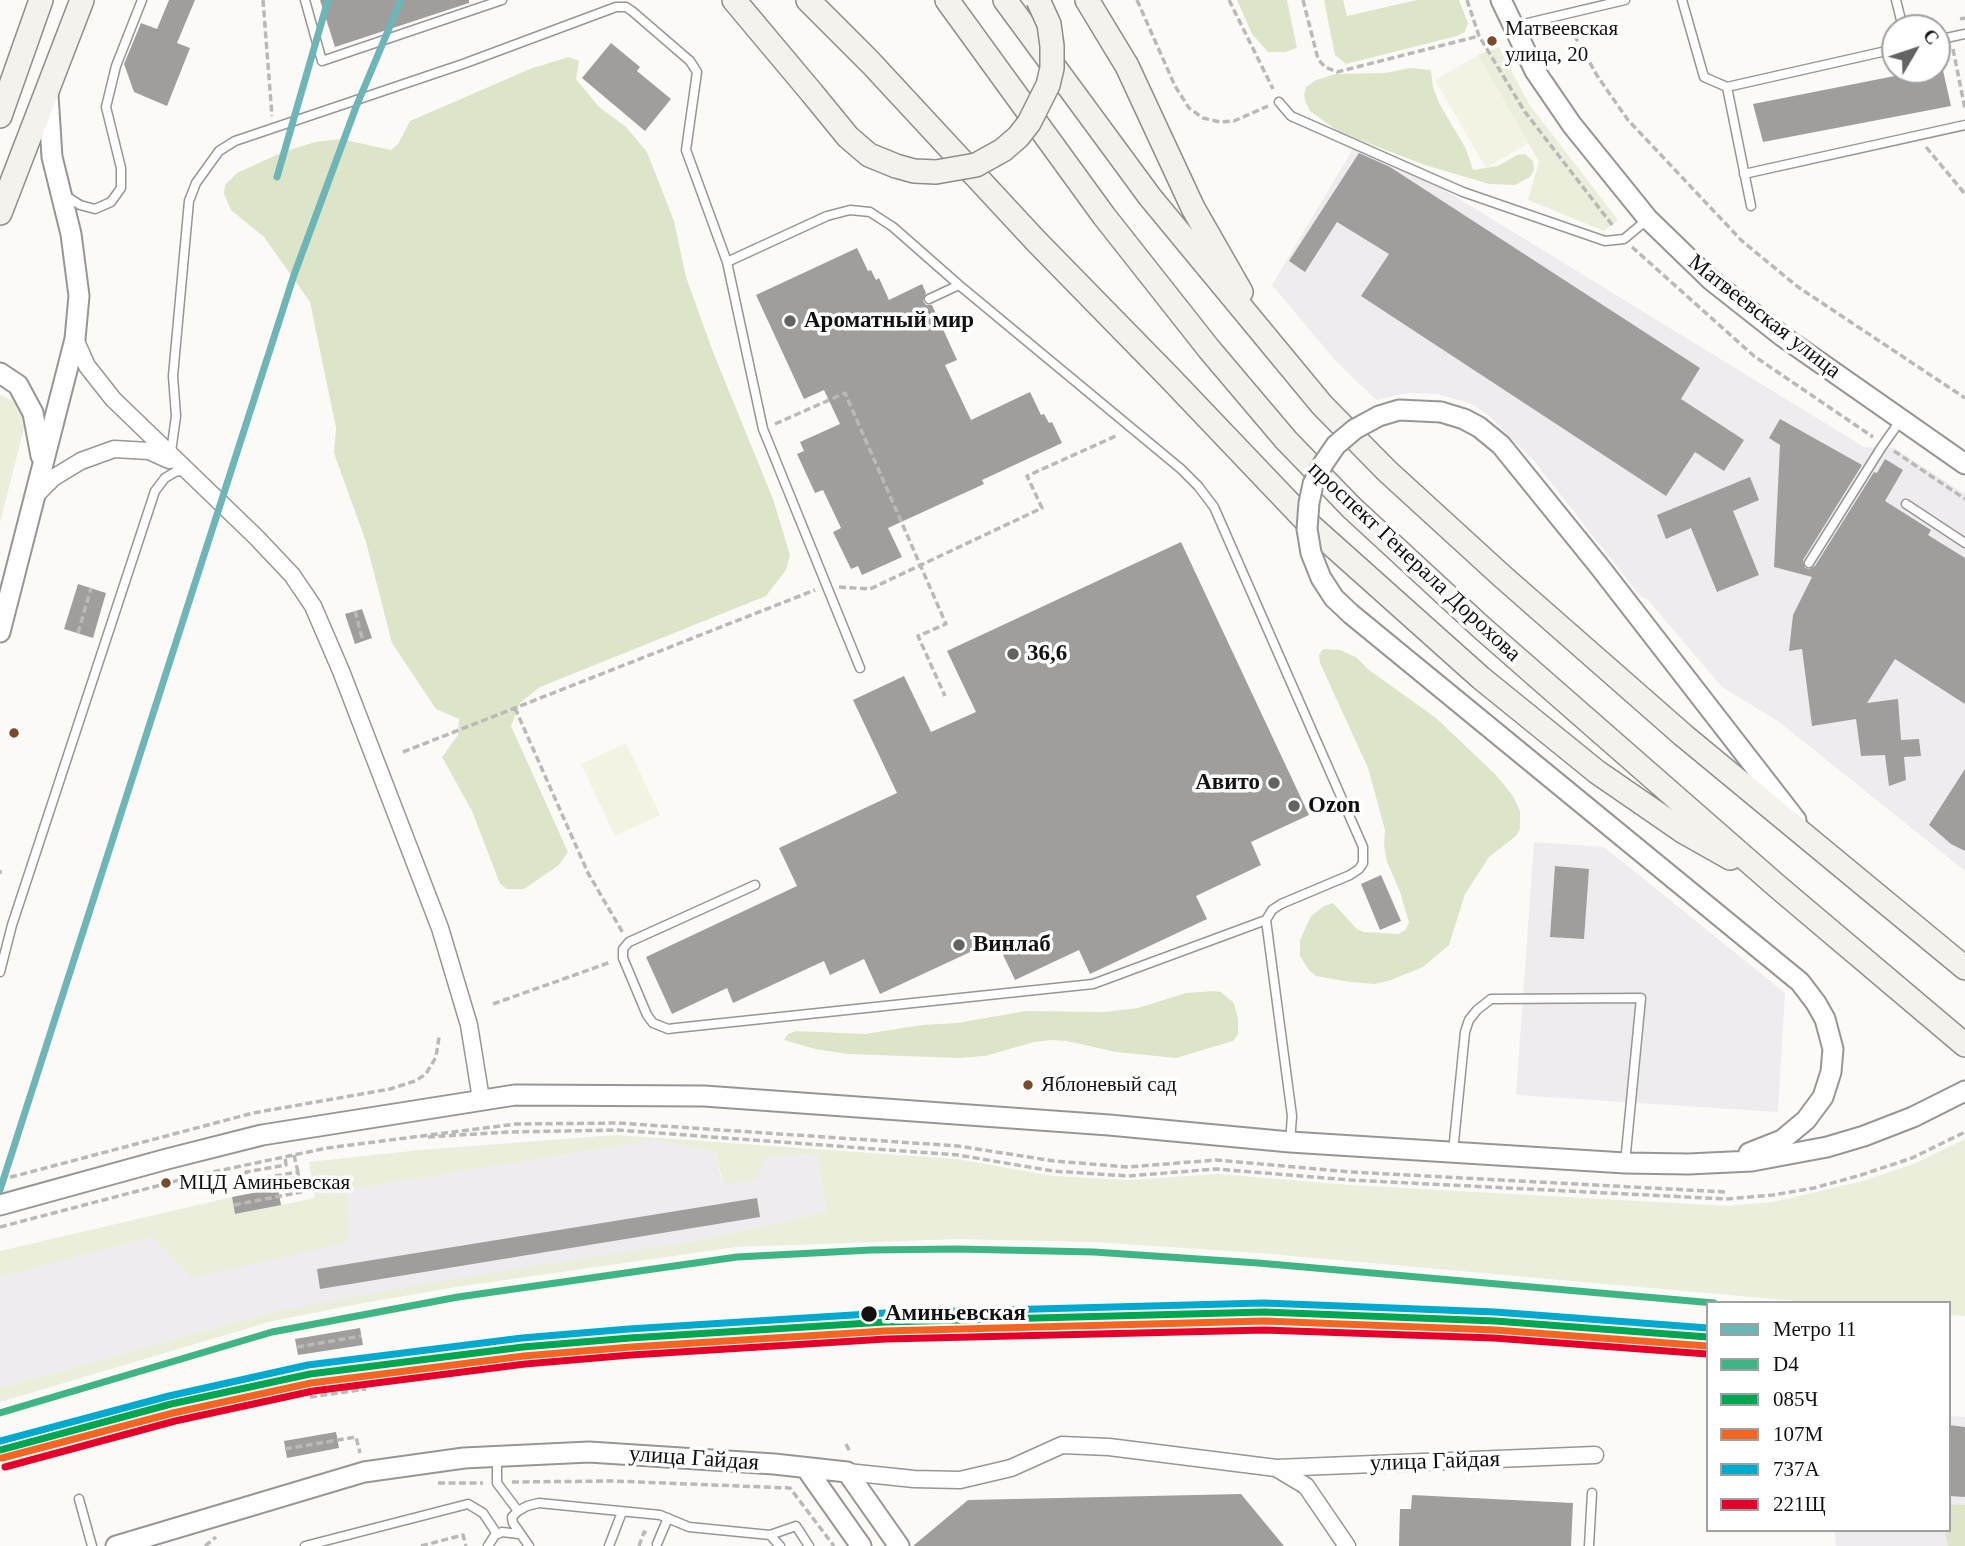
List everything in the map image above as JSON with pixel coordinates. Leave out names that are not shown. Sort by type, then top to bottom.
[{"type":"main road","points":[[0,116],[41,0]]},
{"type":"main road","points":[[0,213],[82,0]]},
{"type":"main road","points":[[734,0],[848,137],[869,155],[914,171],[936,172],[976,165],[1003,150],[1029,123],[1048,85],[1052,68],[1049,24],[1038,0]]},
{"type":"main road","points":[[808,0],[1311,527],[1481,678],[1597,772],[1684,832],[1778,887]]},
{"type":"main road","name":"проспект Генерала Дорохова","points":[[947,0],[1104,216],[1209,349],[1286,440],[1352,508],[1482,628],[1778,887],[1965,1045]]},
{"type":"main road","points":[[1005,0],[1150,197],[1276,353],[1322,405],[1387,471],[1493,568],[1684,734],[1965,968]]},
{"type":"main road","points":[[1087,0],[1127,66],[1193,208],[1276,353]]},
{"type":"street","name":"Матвеевская улица","points":[[1501,0],[1535,71],[1572,125],[1648,219],[1711,280],[1782,337],[1965,464]]},
{"type":"street","points":[[0,632],[75,339],[78,285],[62,193],[52,157],[48,90]]},
{"type":"street","points":[[75,339],[87,366],[113,399],[256,537],[292,575],[313,606],[440,928],[469,1025],[481,1099]]},
{"type":"street","points":[[0,373],[18,385],[33,412],[42,464]]},
{"type":"street","points":[[1708,1163],[1749,1153],[1782,1140],[1806,1120],[1823,1097],[1831,1072],[1833,1049],[1825,1019],[1800,982],[1351,614],[1334,597],[1321,578],[1311,553],[1307,529],[1313,484],[1322,464],[1336,444],[1354,429],[1380,416],[1399,410],[1424,409],[1471,423],[1501,445],[1599,566],[1814,843]]},
{"type":"street","points":[[34,497],[53,478],[82,461],[114,449],[149,451],[186,470]]},
{"type":"street","points":[[0,1205],[262,1135],[514,1095],[704,1096],[1109,1125],[1290,1142],[1625,1163],[1708,1163],[1752,1161],[1827,1147],[1913,1117],[1965,1091]]},
{"type":"street","name":"улица Гайдая","points":[[116,1546],[364,1472],[464,1458],[589,1452],[914,1479],[960,1480],[1011,1468],[1062,1445],[1109,1447],[1276,1468],[1595,1455]]},
{"type":"street","points":[[806,1468],[861,1546]]},
{"type":"street","name":"улица Гайдая","points":[[1276,1468],[1306,1486],[1347,1546]]},
{"type":"street","points":[[847,1472],[899,1546]]},
{"type":"lane","points":[[62,193],[80,205],[95,209],[111,202],[121,188],[121,168],[106,107],[116,66],[142,0]]},
{"type":"lane","points":[[305,0],[322,61],[502,0]]},
{"type":"lane","points":[[1512,27],[1625,0]]},
{"type":"lane","points":[[1682,0],[1704,77],[1727,87],[1881,52]]},
{"type":"lane","points":[[170,455],[176,416],[173,376],[189,201],[196,183],[219,152],[235,141],[463,64],[621,6],[632,11],[694,66],[697,77],[686,150],[727,262],[763,429],[860,668]]},
{"type":"lane","points":[[1951,37],[1965,33]]},
{"type":"lane","points":[[1727,87],[1751,206]]},
{"type":"lane","points":[[1279,102],[1291,116],[1463,192],[1605,241],[1623,239],[1648,219]]},
{"type":"lane","points":[[1744,174],[1965,125]]},
{"type":"lane","points":[[727,262],[839,211],[860,210],[880,217],[1181,469],[1214,507],[1363,847],[1364,855],[1359,869],[1281,904],[1272,910],[1266,920],[1292,1116],[1290,1142]]},
{"type":"lane","points":[[929,299],[959,285]]},
{"type":"lane","points":[[1809,564],[1900,421]]},
{"type":"lane","points":[[0,972],[12,925],[155,491],[165,478],[186,470]]},
{"type":"lane","points":[[1906,504],[1965,543]]},
{"type":"lane","points":[[755,885],[629,942],[623,949],[623,958],[647,1015],[661,1027],[676,1028],[1093,984],[1266,920]]},
{"type":"lane","points":[[1452,1152],[1465,1032],[1469,1020],[1477,1010],[1491,999],[1641,998],[1625,1163]]},
{"type":"lane","points":[[497,1456],[497,1483],[518,1511]]},
{"type":"lane","points":[[1589,1546],[1592,1493]]},
{"type":"lane","points":[[79,1499],[92,1546]]},
{"type":"lane","points":[[529,1546],[519,1534],[512,1517],[527,1506],[539,1503],[660,1515],[689,1527],[770,1535],[796,1526],[809,1546]]},
{"type":"lane","points":[[305,1546],[468,1504],[483,1513],[497,1534]]},
{"type":"lane","points":[[609,1546],[622,1512]]},
{"type":"lane","points":[[657,1544],[668,1518]]},
{"type":"lane","points":[[488,1546],[497,1534],[509,1531],[519,1534]]},
{"type":"lane","points":[[770,1535],[779,1546]]},
{"type":"path","points":[[262,0],[274,129]]},
{"type":"path","points":[[1137,0],[1175,86],[1189,108],[1203,118],[1220,122],[1234,121],[1279,102],[1229,0]]},
{"type":"path","points":[[1303,0],[1318,59],[1325,67],[1337,72],[1479,36]]},
{"type":"path","points":[[1467,0],[1469,7]]},
{"type":"path","points":[[1564,14],[1598,77],[1628,120],[1742,241],[1798,287],[1965,398]]},
{"type":"path","points":[[1951,37],[1965,109]]},
{"type":"path","points":[[1916,136],[1965,194]]},
{"type":"path","points":[[763,429],[845,393],[946,624],[918,636],[944,696]]},
{"type":"path","points":[[403,752],[827,586],[870,589],[1042,508],[1027,476],[1133,429]]},
{"type":"path","points":[[78,633],[91,588]]},
{"type":"path","points":[[355,611],[363,641]]},
{"type":"path","points":[[516,708],[588,873],[629,942]]},
{"type":"path","points":[[493,1004],[623,958]]},
{"type":"path","points":[[0,1180],[253,1113],[390,1089],[415,1081],[426,1074],[436,1057],[439,1037]]},
{"type":"path","points":[[0,1227],[203,1174],[327,1148],[507,1124],[618,1123],[958,1146],[1054,1161],[1128,1167],[1216,1160],[1351,1172],[1726,1192]]},
{"type":"path","points":[[398,1139],[508,1132],[617,1130],[958,1155],[1053,1171],[1128,1175],[1216,1169],[1350,1180],[1726,1199],[1773,1195],[1861,1175],[1912,1158],[1965,1132]]},
{"type":"path","points":[[234,1205],[302,1192],[294,1155]]},
{"type":"path","points":[[285,1157],[286,1164],[246,1172],[247,1181],[298,1172]]},
{"type":"path","points":[[1216,1160],[1216,1169]]},
{"type":"path","points":[[296,1347],[362,1336]]},
{"type":"path","points":[[310,1397],[366,1388]]},
{"type":"path","points":[[285,1449],[356,1437],[361,1460]]},
{"type":"path","points":[[421,1546],[463,1535],[466,1546]]},
{"type":"shaded area","points":[[1354,147],[1386,154],[1864,447],[1894,448],[1965,494],[1965,871],[1778,721],[1722,687],[1647,599],[1641,597],[1534,461],[1487,414],[1470,403],[1437,394],[1407,393],[1376,400],[1335,360],[1272,285]]},
{"type":"shaded area","points":[[1534,842],[1604,847],[1785,993],[1778,1112],[1516,1095]]},
{"type":"shaded area","points":[[656,1140],[716,1152],[722,1183],[764,1157],[817,1155],[826,1212],[689,1242],[276,1311],[0,1388],[0,1277],[153,1237],[191,1278],[346,1190]]},
{"type":"shaded area","points":[[1951,1416],[1965,1417],[1965,1546],[1836,1546],[1835,1532],[1951,1532]]},
{"type":"green space","points":[[1237,0],[1287,0],[1297,48],[1285,52],[1268,52],[1252,34]]},
{"type":"green space","points":[[1324,0],[1343,0],[1347,16],[1417,0],[1459,0],[1468,23],[1465,32],[1457,36],[1346,64],[1335,55]]},
{"type":"green space","points":[[1499,47],[1529,104],[1618,220],[1604,231],[1528,200],[1539,162],[1478,55]]},
{"type":"green space","points":[[1478,55],[1529,143],[1486,168],[1435,80]]},
{"type":"green space","points":[[569,57],[579,61],[576,79],[599,107],[626,127],[647,152],[674,221],[686,277],[713,352],[773,499],[790,555],[786,570],[766,596],[540,687],[520,703],[511,726],[568,852],[559,865],[524,889],[507,889],[500,884],[472,811],[442,757],[458,735],[459,719],[436,709],[392,643],[366,542],[334,453],[336,428],[310,302],[264,237],[231,210],[224,194],[225,185],[237,173],[283,152],[315,142],[341,139],[391,150],[398,144],[410,121],[530,69]]},
{"type":"green space","points":[[1410,68],[1431,70],[1439,103],[1466,149],[1473,170],[1498,166],[1517,155],[1525,154],[1533,161],[1534,170],[1530,177],[1515,185],[1489,184],[1425,165],[1339,132],[1310,111],[1306,103],[1306,87],[1316,80],[1336,74],[1385,73]]},
{"type":"green space","points":[[0,395],[15,402],[26,420],[0,523]]},
{"type":"green space","points":[[1323,649],[1340,650],[1356,657],[1369,670],[1436,718],[1495,774],[1513,796],[1520,811],[1520,829],[1516,836],[1489,857],[1465,894],[1449,945],[1423,967],[1375,984],[1316,976],[1300,956],[1300,940],[1311,916],[1333,903],[1357,929],[1364,932],[1398,934],[1405,930],[1409,923],[1387,862],[1385,830],[1368,768],[1320,663],[1319,655]]},
{"type":"green space","points":[[626,743],[660,815],[615,836],[581,764]]},
{"type":"green space","points":[[1221,992],[1234,1003],[1238,1034],[1233,1041],[1176,1058],[1116,1052],[1051,1040],[985,1056],[959,1058],[848,1054],[815,1049],[784,1040],[788,1034],[796,1031],[865,1034],[922,1025],[957,1023],[1026,1011],[1104,1012],[1138,1008],[1186,993]]},
{"type":"green space","points":[[615,1135],[957,1159],[1053,1176],[1129,1180],[1218,1174],[1350,1185],[1728,1206],[1773,1202],[1863,1181],[1916,1163],[1965,1139],[1965,1316],[1951,1315],[1951,1301],[1797,1301],[1259,1253],[1094,1242],[957,1239],[736,1247],[456,1287],[269,1322],[0,1402],[0,1388],[276,1311],[442,1281],[689,1242],[826,1212],[817,1155],[764,1157],[758,1180],[723,1184],[716,1152],[656,1140],[346,1190],[349,1242],[191,1278],[153,1237],[0,1277],[0,1251],[232,1197],[236,1214],[315,1198],[309,1162],[421,1150]]},
{"type":"green space","points":[[1951,1504],[1965,1505],[1965,1546],[1948,1546],[1945,1532],[1951,1532]]},
{"type":"building","points":[[169,0],[195,0],[177,43],[190,48],[167,106],[134,92],[124,64],[141,23],[157,29]]},
{"type":"building","points":[[320,0],[469,0],[469,3],[335,47]]},
{"type":"building","points":[[611,43],[640,67],[637,71],[671,99],[645,131],[582,78]]},
{"type":"building","points":[[1881,79],[1881,84],[1946,84],[1951,106],[1763,142],[1753,104]]},
{"type":"building","points":[[1359,153],[1390,167],[1700,368],[1681,399],[1744,440],[1724,471],[1695,452],[1666,496],[1361,296],[1389,254],[1337,222],[1305,272],[1289,261]]},
{"type":"building","points":[[857,248],[868,271],[871,270],[876,280],[879,278],[889,300],[922,284],[926,293],[923,301],[926,305],[932,305],[957,360],[945,365],[971,420],[1030,392],[1041,415],[1044,414],[1049,423],[1052,422],[1062,443],[982,480],[984,484],[888,528],[902,557],[862,575],[858,566],[851,569],[833,532],[841,528],[823,490],[815,493],[797,454],[804,451],[800,442],[840,424],[824,390],[804,399],[756,295]]},
{"type":"building","points":[[1780,419],[1862,465],[1803,560],[1805,568],[1815,566],[1885,459],[1903,470],[1885,501],[1931,530],[1928,535],[1965,558],[1965,704],[1895,659],[1867,703],[1898,699],[1901,740],[1919,739],[1921,756],[1904,757],[1906,780],[1889,786],[1885,755],[1861,756],[1856,719],[1812,726],[1802,649],[1789,651],[1793,615],[1812,577],[1774,567],[1780,445],[1769,438]]},
{"type":"building","points":[[1750,477],[1759,500],[1733,511],[1759,575],[1717,592],[1691,528],[1666,539],[1657,515]]},
{"type":"building","points":[[1181,542],[1309,815],[1251,842],[1261,865],[1196,896],[1207,919],[1090,974],[1079,950],[1015,980],[996,940],[880,994],[864,959],[830,975],[824,961],[733,1003],[727,988],[672,1014],[646,957],[797,886],[779,848],[897,793],[853,700],[904,676],[931,732],[976,712],[947,651]]},
{"type":"building","points":[[78,584],[106,593],[93,638],[64,629]]},
{"type":"building","points":[[362,609],[372,638],[355,644],[345,614]]},
{"type":"building","points":[[1965,769],[1965,851],[1951,844],[1929,825]]},
{"type":"building","points":[[1555,866],[1589,869],[1584,939],[1550,937]]},
{"type":"building","points":[[1381,875],[1401,921],[1380,930],[1361,884]]},
{"type":"building","points":[[278,1188],[281,1205],[235,1214],[232,1197]]},
{"type":"building","points":[[757,1198],[760,1217],[320,1289],[317,1269]]},
{"type":"building","points":[[360,1328],[363,1345],[298,1355],[295,1339]]},
{"type":"building","points":[[1951,1425],[1965,1427],[1965,1497],[1951,1496]]},
{"type":"building","points":[[336,1432],[339,1448],[287,1458],[284,1441]]},
{"type":"building","points":[[1241,1494],[1284,1546],[913,1546],[968,1500]]},
{"type":"building","points":[[1412,1495],[1573,1503],[1571,1546],[1399,1546],[1400,1509],[1411,1509]]},
{"type":"metro line","name":"11","points":[[277,177],[328,0]]},
{"type":"metro line","name":"11","points":[[0,1190],[294,275],[356,107],[401,0]]},
{"type":"transit line","name":"D4","points":[[0,1413],[272,1332],[458,1297],[737,1257],[871,1250],[1094,1252],[1258,1263],[1706,1302]]},
{"type":"transit line","name":"737А","points":[[0,1441],[169,1396],[308,1365],[522,1338],[629,1329],[885,1313],[1264,1303],[1495,1312],[1706,1328]]},
{"type":"transit line","name":"085Ч","points":[[0,1450],[171,1404],[310,1374],[523,1347],[630,1338],[885,1322],[1264,1312],[1495,1321],[1706,1337]]},
{"type":"transit line","name":"107М","points":[[2,1458],[173,1413],[311,1383],[524,1356],[631,1347],[885,1331],[1264,1321],[1495,1330],[1706,1346]]},
{"type":"transit line","name":"221Щ","points":[[5,1467],[175,1421],[313,1391],[525,1364],[631,1355],[886,1339],[1264,1330],[1494,1338],[1706,1354]]},
{"type":"place","name":"Матвеевская улица, 20","points":[[1492,41]]},
{"type":"place","name":"Ароматный мир","points":[[790,321]]},
{"type":"place","name":"36,6","points":[[1013,654]]},
{"type":"place","name":"Авито","points":[[1274,783]]},
{"type":"place","name":"Ozon","points":[[1294,806]]},
{"type":"place","name":"Винлаб","points":[[959,945]]},
{"type":"place","name":"Яблоневый сад","points":[[1028,1085]]},
{"type":"place","name":"МЦД Аминьевская","points":[[166,1183]]},
{"type":"place","name":"Аминьевская","points":[[869,1314]]}]
